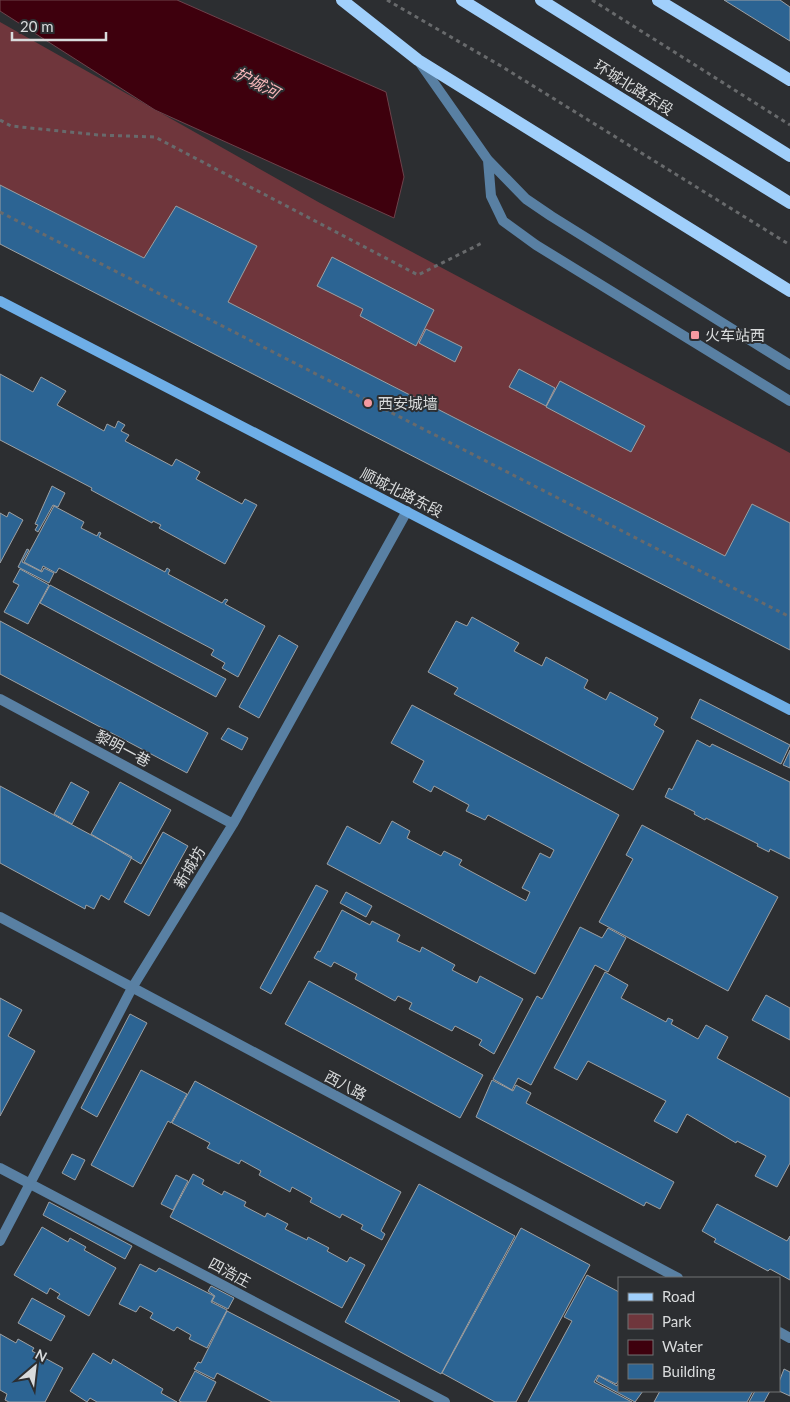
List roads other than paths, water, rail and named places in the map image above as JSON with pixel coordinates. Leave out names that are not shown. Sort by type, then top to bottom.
[{"type":"main road","points":[[342,0],[418,60],[790,291]]},
{"type":"main road","name":"环城北路东段","points":[[462,0],[790,203]]},
{"type":"main road","name":"环城北路东段","points":[[541,0],[790,156]]},
{"type":"main road","points":[[658,0],[790,80]]},
{"type":"street","points":[[418,60],[488,160],[526,199],[550,216],[790,365]]},
{"type":"street","points":[[488,160],[491,196],[503,221],[536,245],[790,401]]},
{"type":"street","name":"顺城北路东段","points":[[0,301],[790,710]]},
{"type":"street","name":"新城坊","points":[[0,1241],[31,1185],[132,988],[233,824],[407,511]]},
{"type":"street","name":"黎明一巷","points":[[0,699],[233,824]]},
{"type":"street","name":"西八路","points":[[0,918],[676,1277]]},
{"type":"street","name":"四浩庄","points":[[0,1168],[445,1402]]},
{"type":"water","name":"护城河","points":[[0,0],[177,0],[386,92],[404,177],[394,218],[155,110],[0,11]]},
{"type":"place","name":"火车站西","points":[[695,335]]},
{"type":"place","name":"西安城墙","points":[[368,403]]}]
